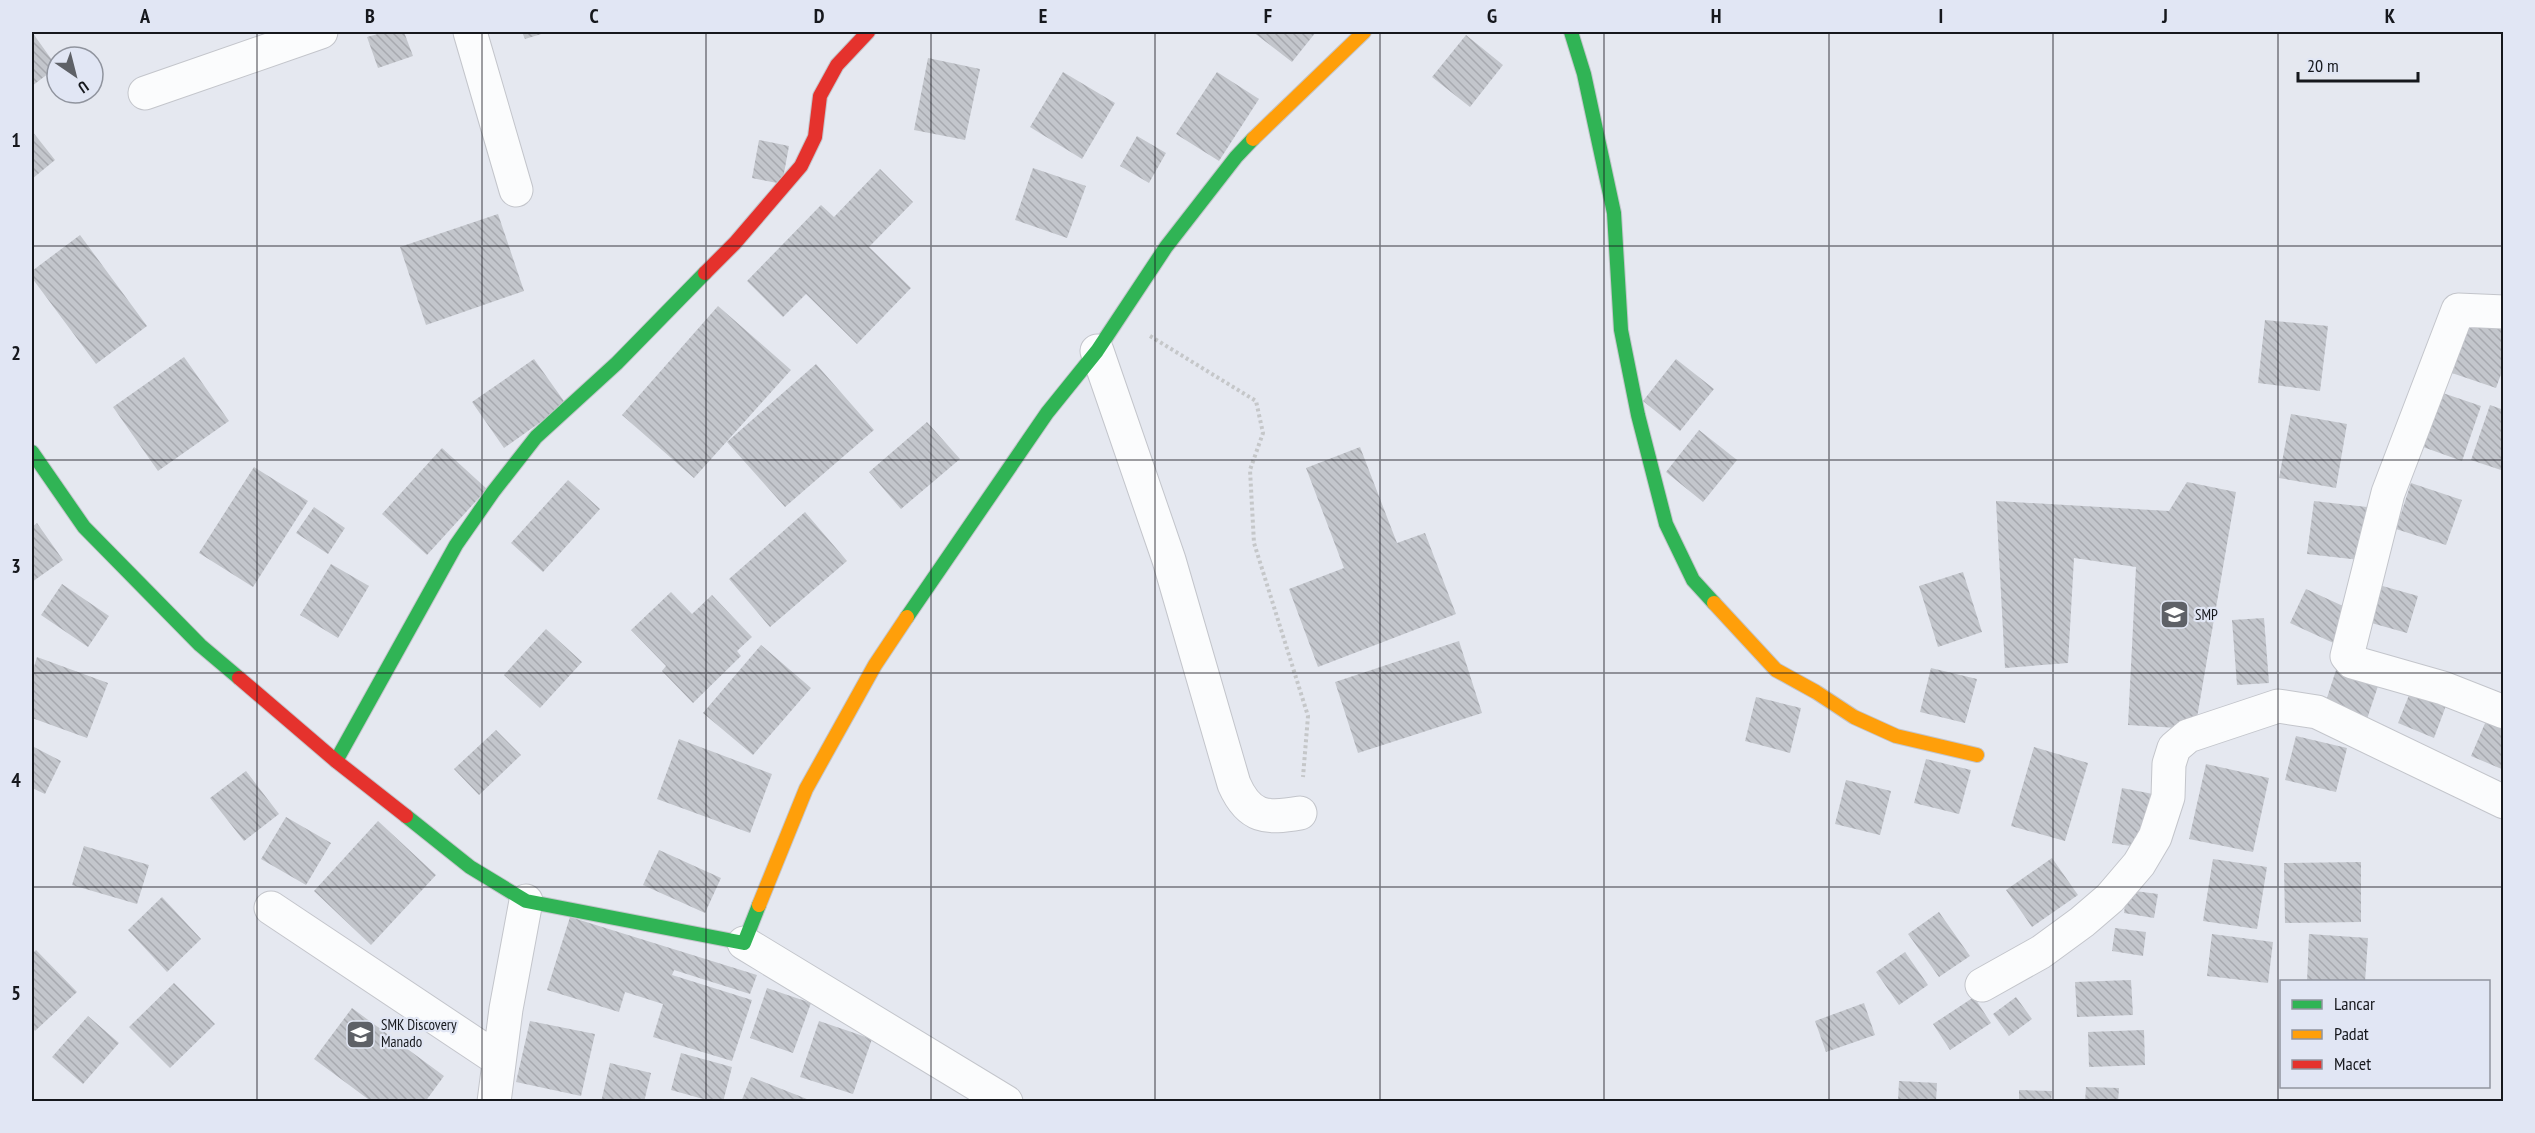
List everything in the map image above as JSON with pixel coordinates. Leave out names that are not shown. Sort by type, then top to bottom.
[{"type":"street","points":[[145,93],[321,32]]},
{"type":"street","points":[[470,32],[516,190]]},
{"type":"street","points":[[336,761],[456,544],[493,492],[536,437],[617,363],[735,243],[794,174],[815,137],[820,96],[837,64],[868,32]]},
{"type":"street","points":[[744,943],[806,789],[874,665],[1047,413],[1097,351],[1166,247],[1236,157],[1364,32]]},
{"type":"street","points":[[1571,32],[1584,74],[1614,213],[1621,330],[1638,415],[1666,524],[1693,580],[1776,670],[1816,692],[1854,717],[1886,731],[1977,755]]},
{"type":"street","points":[[2504,312],[2458,310],[2388,494],[2347,657],[2352,662],[2442,688],[2504,712]]},
{"type":"street","points":[[1097,351],[1169,560],[1234,784],[1241,799],[1252,811],[1273,818],[1300,813]]},
{"type":"street","points":[[32,452],[92,536],[200,645],[336,761],[470,867],[526,901],[744,943],[1006,1101]]},
{"type":"street","points":[[1982,985],[2041,952],[2082,922],[2110,898],[2139,864],[2156,837],[2168,797],[2169,764],[2174,748],[2188,736],[2278,706],[2317,712],[2504,802]]},
{"type":"street","points":[[494,1101],[506,1009],[526,901]]},
{"type":"street","points":[[271,908],[499,1060]]},
{"type":"path","points":[[1120,318],[1256,401],[1263,433],[1250,470],[1254,543],[1308,716],[1300,813]]},
{"type":"building","points":[[32,32],[45,50],[45,76],[32,86]]},
{"type":"building","points":[[385,32],[404,32],[413,56],[378,68],[367,37]]},
{"type":"building","points":[[522,32],[548,32],[525,39]]},
{"type":"building","points":[[1253,32],[1316,32],[1292,62]]},
{"type":"building","points":[[1466,35],[1503,65],[1470,107],[1432,77]]},
{"type":"building","points":[[928,58],[980,69],[965,140],[914,130]]},
{"type":"building","points":[[1063,72],[1115,103],[1082,159],[1030,127]]},
{"type":"building","points":[[1217,72],[1259,99],[1219,161],[1176,134]]},
{"type":"building","points":[[32,131],[55,160],[32,179]]},
{"type":"building","points":[[1137,136],[1166,153],[1149,183],[1120,166]]},
{"type":"building","points":[[759,140],[789,146],[782,184],[752,178]]},
{"type":"building","points":[[1033,168],[1086,186],[1067,238],[1015,220]]},
{"type":"building","points":[[880,169],[913,202],[869,247],[911,288],[857,344],[806,294],[783,317],[747,281],[821,205],[834,217]]},
{"type":"building","points":[[498,214],[524,291],[426,325],[400,247]]},
{"type":"building","points":[[80,235],[147,326],[96,364],[32,278],[32,271]]},
{"type":"building","points":[[718,306],[791,370],[694,478],[622,415]]},
{"type":"building","points":[[2465,316],[2504,329],[2504,366],[2496,388],[2446,371]]},
{"type":"building","points":[[2265,320],[2328,326],[2320,391],[2258,383]]},
{"type":"building","points":[[184,357],[229,421],[158,471],[113,407]]},
{"type":"building","points":[[534,359],[566,404],[504,448],[472,402]]},
{"type":"building","points":[[1676,359],[1714,389],[1680,431],[1643,401]]},
{"type":"building","points":[[816,364],[874,430],[785,507],[727,442]]},
{"type":"building","points":[[2431,389],[2481,406],[2462,461],[2412,443]]},
{"type":"building","points":[[2490,405],[2504,410],[2504,471],[2471,460]]},
{"type":"building","points":[[2291,414],[2347,424],[2336,488],[2279,478]]},
{"type":"building","points":[[927,422],[960,459],[901,509],[869,472]]},
{"type":"building","points":[[1699,430],[1737,460],[1703,502],[1666,472]]},
{"type":"building","points":[[1360,447],[1397,543],[1425,533],[1456,614],[1318,667],[1289,589],[1344,568],[1306,468]]},
{"type":"building","points":[[442,448],[487,489],[427,555],[382,514]]},
{"type":"building","points":[[254,467],[308,501],[253,587],[199,553]]},
{"type":"building","points":[[568,480],[600,509],[543,572],[511,543]]},
{"type":"building","name":"SMP","points":[[2187,482],[2236,492],[2195,729],[2128,725],[2136,567],[2074,558],[2068,663],[2005,668],[1996,501],[2169,511]]},
{"type":"building","points":[[2411,483],[2462,500],[2446,545],[2396,529]]},
{"type":"building","points":[[2314,501],[2367,507],[2360,560],[2307,554]]},
{"type":"building","points":[[314,507],[345,528],[328,554],[296,533]]},
{"type":"building","points":[[805,512],[847,561],[770,627],[729,579]]},
{"type":"building","points":[[37,523],[63,560],[32,582],[32,527]]},
{"type":"building","points":[[331,564],[369,586],[338,638],[300,615]]},
{"type":"building","points":[[1963,572],[1982,632],[1938,647],[1919,586]]},
{"type":"building","points":[[62,584],[109,616],[88,647],[41,615]]},
{"type":"building","points":[[2379,585],[2418,596],[2407,633],[2368,622]]},
{"type":"building","points":[[2306,589],[2356,612],[2340,646],[2290,623]]},
{"type":"building","points":[[671,592],[692,614],[712,595],[752,637],[737,651],[741,656],[693,703],[662,671],[666,666],[631,630]]},
{"type":"building","points":[[2264,618],[2269,683],[2237,685],[2232,620]]},
{"type":"building","points":[[546,629],[582,662],[540,708],[504,675]]},
{"type":"building","points":[[1459,641],[1482,713],[1358,753],[1335,682]]},
{"type":"building","points":[[761,645],[811,688],[753,755],[703,713]]},
{"type":"building","points":[[37,657],[108,683],[87,738],[32,718],[32,673]]},
{"type":"building","points":[[2338,664],[2381,677],[2367,719],[2324,707]]},
{"type":"building","points":[[1931,668],[1977,679],[1965,723],[1920,712]]},
{"type":"building","points":[[2411,690],[2447,703],[2434,738],[2398,723]]},
{"type":"building","points":[[1756,697],[1801,708],[1790,753],[1745,741]]},
{"type":"building","points":[[2489,714],[2504,720],[2504,770],[2471,756]]},
{"type":"building","points":[[496,730],[521,755],[479,795],[454,769]]},
{"type":"building","points":[[2296,736],[2347,748],[2336,792],[2285,780]]},
{"type":"building","points":[[679,739],[772,774],[750,833],[657,799]]},
{"type":"building","points":[[32,746],[61,761],[45,794],[32,788]]},
{"type":"building","points":[[2034,747],[2088,763],[2065,841],[2011,826]]},
{"type":"building","points":[[1926,759],[1971,770],[1959,814],[1914,803]]},
{"type":"building","points":[[2206,764],[2269,778],[2253,852],[2189,839]]},
{"type":"building","points":[[246,771],[279,814],[244,841],[210,798]]},
{"type":"building","points":[[1846,780],[1891,791],[1880,835],[1835,824]]},
{"type":"building","points":[[2122,788],[2153,794],[2143,848],[2112,843]]},
{"type":"building","points":[[286,817],[331,843],[306,885],[261,859]]},
{"type":"building","points":[[378,821],[436,875],[371,945],[314,891]]},
{"type":"building","points":[[84,846],[149,865],[137,904],[72,885]]},
{"type":"building","points":[[659,850],[721,878],[705,913],[643,885]]},
{"type":"building","points":[[2052,858],[2078,895],[2032,927],[2006,890]]},
{"type":"building","points":[[2213,859],[2267,867],[2257,929],[2203,921]]},
{"type":"building","points":[[2361,862],[2361,922],[2285,923],[2284,863]]},
{"type":"building","points":[[2127,890],[2158,894],[2154,918],[2124,913]]},
{"type":"building","points":[[162,897],[201,939],[167,972],[128,930]]},
{"type":"building","points":[[1939,912],[1970,956],[1939,977],[1908,934]]},
{"type":"building","points":[[570,917],[757,975],[750,994],[674,970],[672,975],[752,1000],[732,1061],[653,1037],[663,1004],[625,992],[619,1012],[547,990]]},
{"type":"building","points":[[2115,928],[2146,932],[2143,956],[2112,951]]},
{"type":"building","points":[[2212,934],[2273,942],[2268,983],[2207,976]]},
{"type":"building","points":[[2309,934],[2368,938],[2365,980],[2307,980]]},
{"type":"building","points":[[36,950],[77,992],[35,1031],[32,1027],[32,954]]},
{"type":"building","points":[[1905,952],[1928,985],[1899,1005],[1876,972]]},
{"type":"building","points":[[2131,980],[2133,1015],[2077,1017],[2075,982]]},
{"type":"building","points":[[174,983],[215,1024],[170,1068],[129,1027]]},
{"type":"building","points":[[767,988],[811,1003],[793,1053],[750,1038]]},
{"type":"building","points":[[1974,997],[1991,1023],[1950,1050],[1933,1024]]},
{"type":"building","points":[[2016,997],[2032,1019],[2009,1036],[1993,1014]]},
{"type":"building","points":[[1864,1003],[1875,1035],[1826,1052],[1815,1021]]},
{"type":"building","name":"SMK Discovery Manado","points":[[352,1008],[444,1076],[425,1102],[372,1102],[314,1059]]},
{"type":"building","points":[[88,1016],[119,1043],[83,1084],[52,1057]]},
{"type":"building","points":[[530,1021],[595,1034],[581,1096],[516,1082]]},
{"type":"building","points":[[819,1021],[872,1039],[853,1094],[800,1077]]},
{"type":"building","points":[[2144,1030],[2145,1065],[2089,1067],[2088,1032]]},
{"type":"building","points":[[681,1053],[732,1067],[723,1102],[714,1102],[671,1090]]},
{"type":"building","points":[[610,1063],[651,1073],[644,1102],[601,1102]]},
{"type":"building","points":[[751,1077],[812,1101],[812,1102],[741,1102]]},
{"type":"building","points":[[1899,1081],[1937,1083],[1936,1102],[1898,1102]]},
{"type":"building","points":[[2086,1087],[2119,1088],[2118,1102],[2085,1102]]},
{"type":"building","points":[[2019,1090],[2052,1091],[2051,1102],[2019,1102]]},
{"type":"traffic: fast","points":[[1571,32],[1584,74],[1614,213],[1621,330],[1638,415],[1666,524],[1693,580],[1714,603]]},
{"type":"traffic: fast","points":[[907,617],[1047,413],[1097,351],[1166,247],[1236,157],[1253,139]]},
{"type":"traffic: fast","points":[[336,761],[456,545],[493,492],[536,437],[617,363],[705,273]]},
{"type":"traffic: fast","points":[[32,452],[84,527],[200,645],[239,678]]},
{"type":"traffic: fast","points":[[406,816],[470,867],[526,901],[744,943],[759,905]]},
{"type":"traffic: slow","points":[[1253,139],[1364,32]]},
{"type":"traffic: slow","points":[[1714,603],[1776,670],[1816,692],[1854,717],[1896,736],[1977,755]]},
{"type":"traffic: slow","points":[[759,905],[806,789],[875,665],[907,617]]},
{"type":"traffic: jam","points":[[705,273],[735,243],[801,166],[815,137],[820,96],[837,65],[868,32]]},
{"type":"traffic: jam","points":[[239,678],[336,761],[406,816]]},
{"type":"place","name":"SMP","points":[[2174,615]]},
{"type":"place","name":"SMK Discovery Manado","points":[[360,1034]]}]
